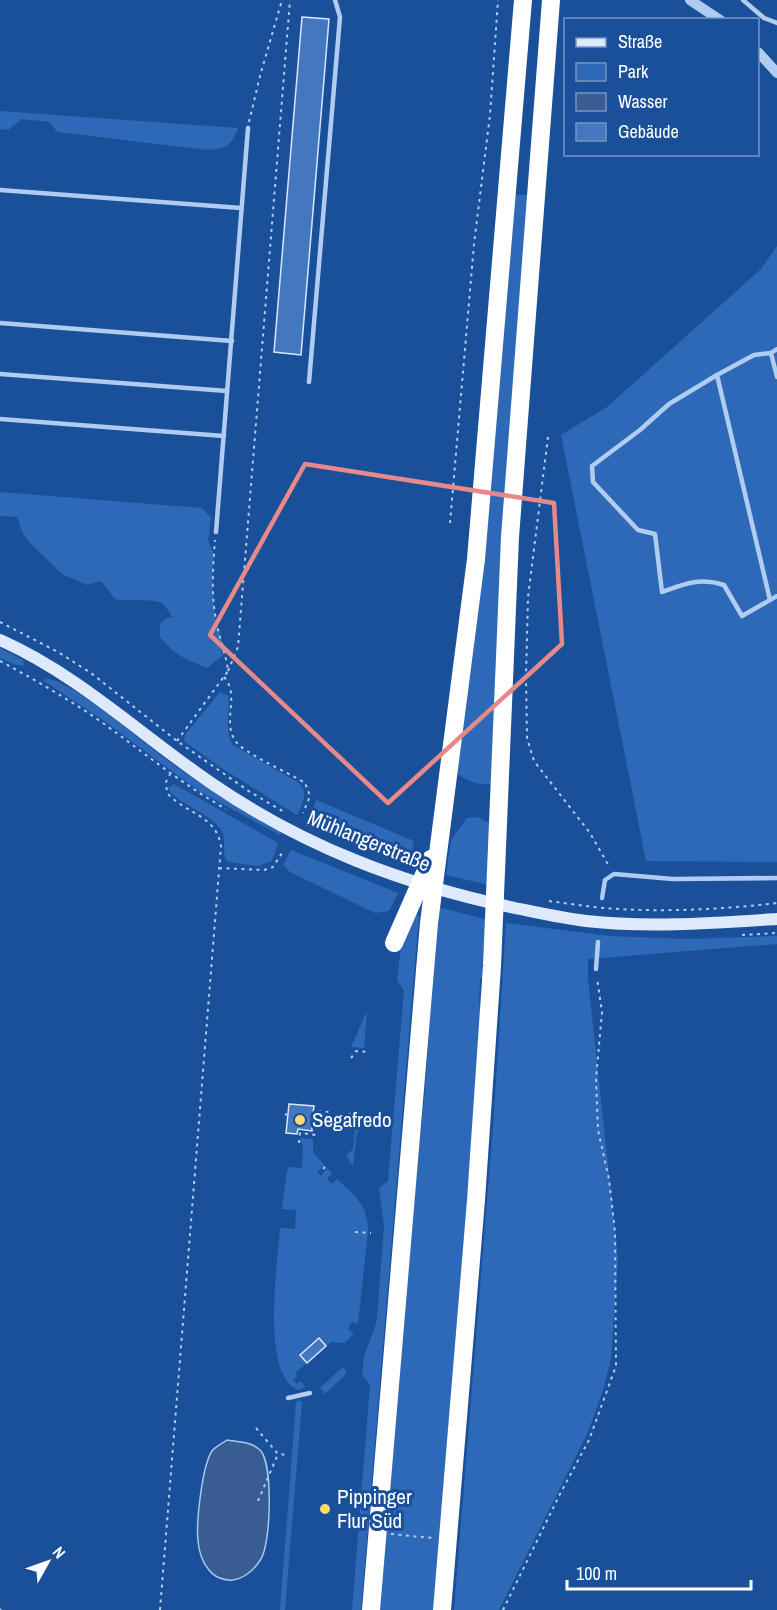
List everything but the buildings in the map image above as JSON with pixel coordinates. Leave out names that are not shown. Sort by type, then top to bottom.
[{"type":"highway","points":[[371,1610],[429,923],[476,559],[523,0]]},
{"type":"highway","points":[[442,1610],[491,978],[510,537],[551,0]]},
{"type":"highway","points":[[394,943],[440,838]]},
{"type":"main road","name":"Mühlangerstraße","points":[[0,640],[39,660],[85,689],[216,786],[281,826],[378,870],[454,895],[586,921],[653,925],[777,919]]},
{"type":"street","points":[[690,0],[717,18]]},
{"type":"street","points":[[759,53],[777,72]]},
{"type":"lane","points":[[309,382],[340,17],[335,0]]},
{"type":"lane","points":[[743,0],[764,18],[777,22]]},
{"type":"lane","points":[[216,532],[248,128]]},
{"type":"lane","points":[[0,190],[242,208]]},
{"type":"lane","points":[[0,323],[232,341]]},
{"type":"lane","points":[[777,349],[771,353],[754,355],[669,404],[640,430],[592,466],[593,482],[638,530],[655,534],[662,592],[692,582],[711,581],[724,585],[742,616],[777,596]]},
{"type":"lane","points":[[771,353],[777,377]]},
{"type":"lane","points":[[0,374],[227,391]]},
{"type":"lane","points":[[717,375],[770,600]]},
{"type":"lane","points":[[0,419],[224,436]]},
{"type":"lane","points":[[602,898],[605,880],[614,874],[673,879],[777,878]]},
{"type":"lane","points":[[596,969],[598,942]]},
{"type":"lane","points":[[288,1398],[310,1393]]},
{"type":"path","points":[[248,128],[282,0]]},
{"type":"path","points":[[290,0],[238,647],[228,671],[177,741],[250,792],[292,817]]},
{"type":"path","points":[[450,523],[474,244],[490,115],[498,0]]},
{"type":"path","points":[[548,437],[528,597],[527,738],[534,761],[590,833],[614,874]]},
{"type":"path","points":[[216,532],[212,578],[214,608],[226,653],[228,671]]},
{"type":"path","points":[[0,661],[88,713],[170,774],[166,782],[167,793],[174,801],[203,818],[219,834],[221,846],[160,1610]]},
{"type":"path","points":[[224,677],[230,684],[232,696],[230,727],[235,741],[253,754],[305,783],[310,796],[303,813]]},
{"type":"path","points":[[219,868],[264,870],[273,867],[284,850]]},
{"type":"path","points":[[548,901],[617,909],[661,910],[777,903]]},
{"type":"path","points":[[503,1610],[589,1440],[616,1366],[615,1232],[609,1179],[598,1130],[596,1078],[602,1012],[596,969]]},
{"type":"path","points":[[351,1058],[357,1051],[367,1052]]},
{"type":"path","points":[[318,1111],[330,1112]]},
{"type":"path","points":[[340,1113],[361,1115]]},
{"type":"path","points":[[299,1143],[301,1133],[316,1135]]},
{"type":"path","points":[[323,1170],[327,1165]]},
{"type":"path","points":[[354,1232],[371,1233]]},
{"type":"path","points":[[256,1428],[278,1454],[288,1455]]},
{"type":"path","points":[[258,1501],[278,1454]]},
{"type":"path","points":[[389,1534],[448,1539]]},
{"type":"highlighted area","points":[[305,464],[554,503],[562,644],[388,803],[210,635]]},
{"type":"green space","points":[[0,111],[238,128],[228,145],[208,150],[57,132],[50,122],[22,119],[8,130],[0,129]]},
{"type":"green space","points":[[515,195],[530,195],[497,628],[491,784],[481,784],[456,773]]},
{"type":"green space","points":[[777,246],[777,862],[646,861],[561,435],[607,407],[761,269]]},
{"type":"green space","points":[[0,492],[201,508],[211,517],[208,541],[214,554],[212,578],[215,618],[226,653],[207,668],[186,659],[160,637],[160,624],[168,617],[173,618],[163,603],[115,599],[101,581],[87,585],[62,574],[28,541],[17,517],[0,516]]},
{"type":"green space","points":[[0,648],[23,660],[24,666],[0,658]]},
{"type":"green space","points":[[45,678],[58,682],[92,703],[189,776],[281,833],[280,835],[200,792],[100,718],[44,681]]},
{"type":"green space","points":[[220,692],[228,696],[228,733],[233,745],[299,783],[302,787],[304,799],[297,815],[223,769],[184,741],[185,735]]},
{"type":"green space","points":[[174,784],[278,843],[272,861],[258,866],[228,862],[221,830],[210,819],[171,793],[168,788]]},
{"type":"green space","points":[[316,800],[414,841],[409,862],[310,820]]},
{"type":"green space","points":[[477,817],[491,824],[489,885],[446,875],[451,840],[467,818]]},
{"type":"green space","points":[[291,850],[398,893],[389,911],[375,913],[290,872],[283,865]]},
{"type":"green space","points":[[438,907],[488,920],[485,977],[480,979],[479,1005],[483,1008],[433,1610],[379,1610],[408,1261],[425,1089]]},
{"type":"green space","points":[[414,914],[419,915],[361,1610],[352,1610],[370,1385],[362,1375],[364,1356],[377,1317],[384,1226],[379,1188],[388,1181],[404,990],[397,981],[401,946]]},
{"type":"green space","points":[[506,923],[610,936],[687,939],[777,936],[777,944],[588,959],[588,979],[618,1258],[611,1359],[588,1432],[499,1610],[454,1610],[493,1127]]},
{"type":"green space","points":[[367,1011],[364,1048],[351,1047]]},
{"type":"green space","points":[[356,1119],[362,1125],[357,1133],[353,1166],[346,1156],[353,1149]]},
{"type":"green space","points":[[301,1138],[313,1139],[313,1152],[325,1166],[317,1171],[321,1176],[327,1168],[332,1173],[327,1179],[332,1184],[337,1179],[359,1202],[366,1214],[368,1231],[358,1324],[351,1322],[348,1330],[354,1333],[345,1343],[331,1342],[326,1346],[318,1338],[300,1355],[307,1363],[295,1373],[297,1376],[293,1380],[297,1384],[301,1381],[305,1387],[298,1390],[286,1380],[279,1363],[274,1316],[280,1228],[295,1229],[296,1210],[282,1209],[287,1171],[289,1167],[302,1168]]},
{"type":"green space","points":[[343,1367],[347,1373],[325,1394],[320,1388]]},
{"type":"green space","points":[[299,1400],[302,1402],[285,1610],[280,1610],[296,1403]]},
{"type":"water","points":[[227,1440],[250,1444],[261,1451],[265,1460],[269,1488],[269,1522],[261,1559],[246,1575],[230,1580],[217,1577],[211,1572],[203,1560],[198,1541],[200,1495],[208,1458],[213,1450]]},
{"type":"place","name":"Segafredo","points":[[300,1120]]},
{"type":"place","name":"Pippinger Flur Süd","points":[[325,1509]]}]
